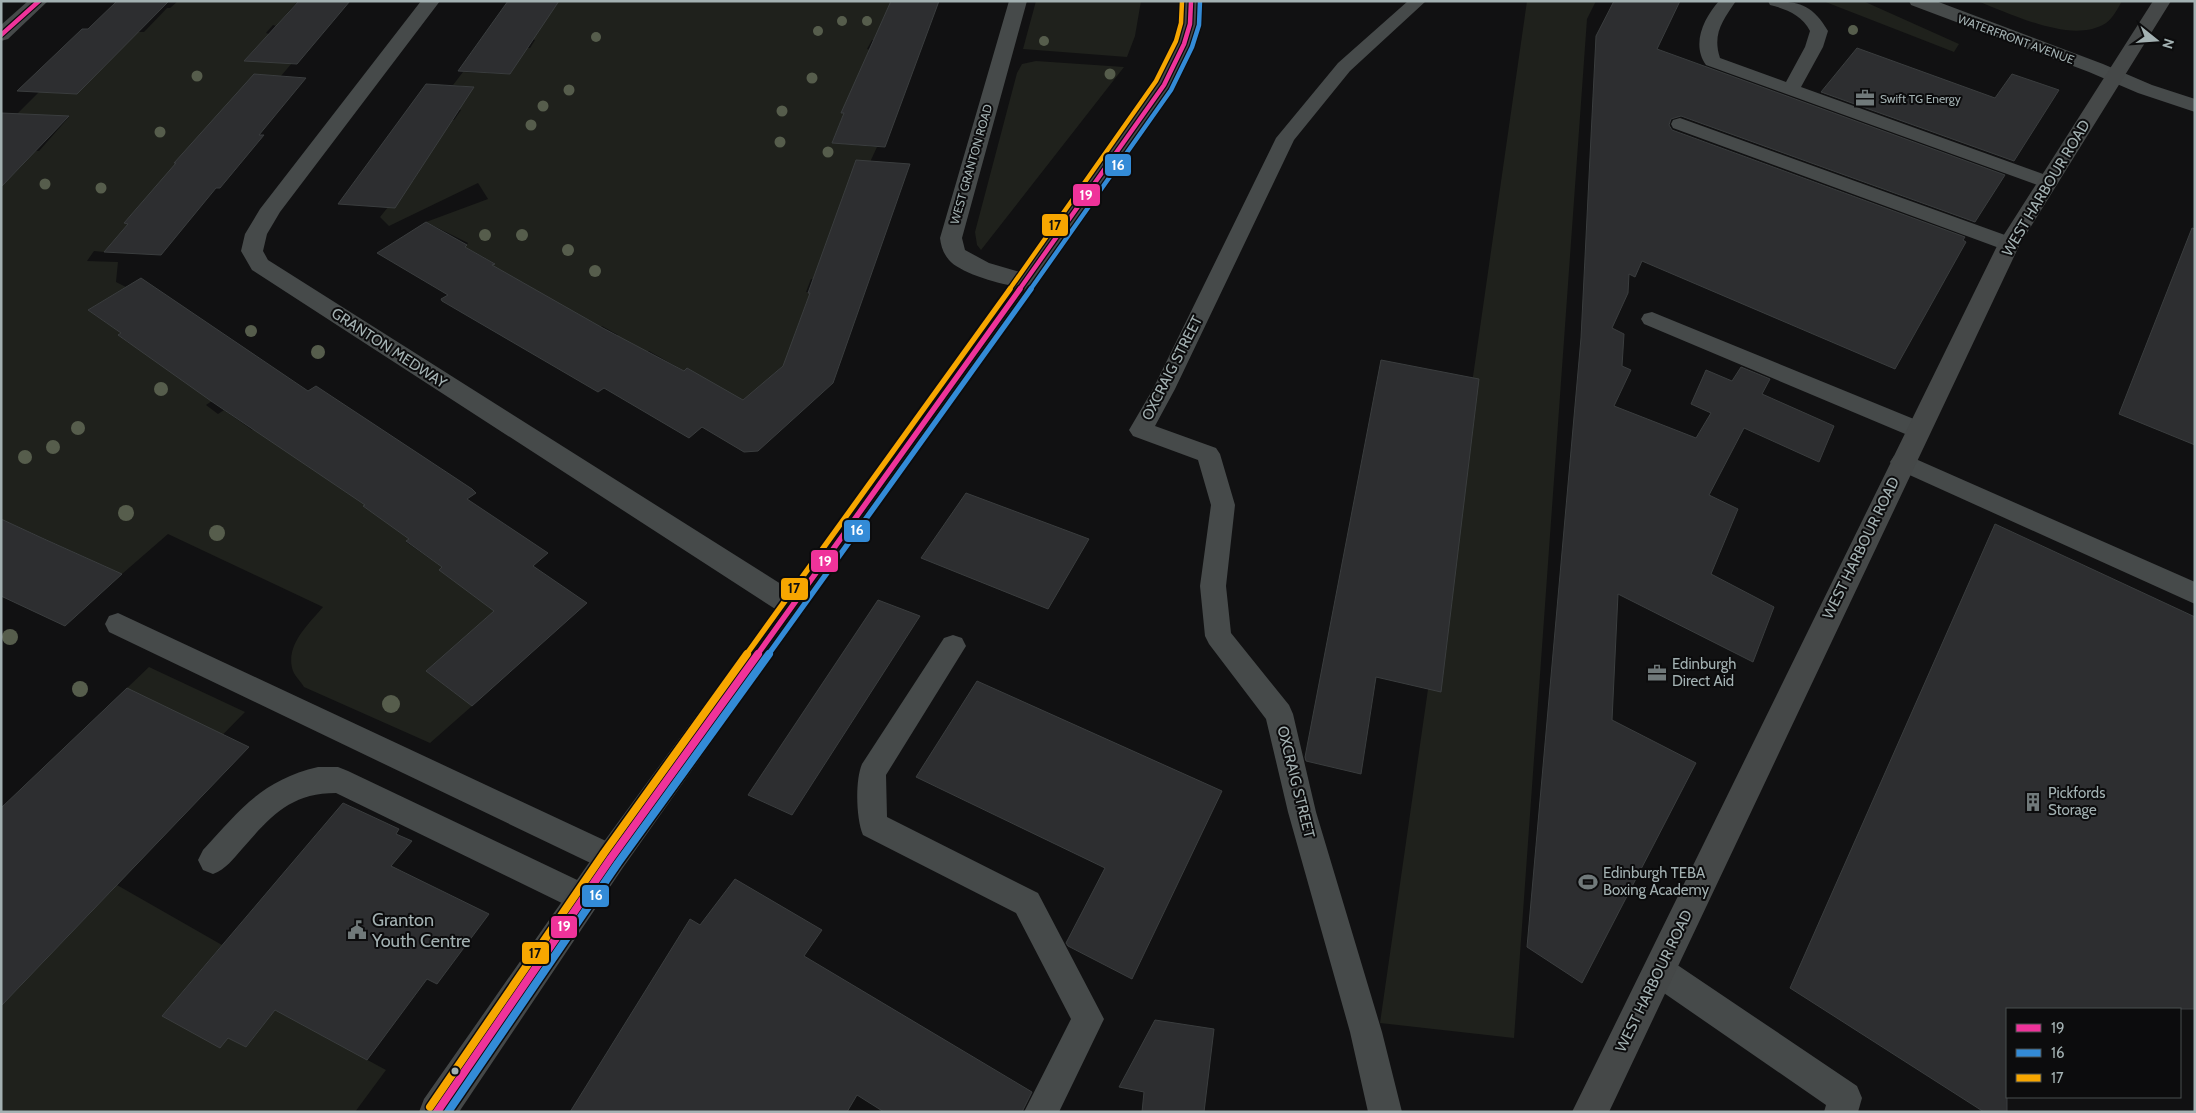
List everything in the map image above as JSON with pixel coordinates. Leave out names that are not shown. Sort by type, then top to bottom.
[{"type":"street","points":[[1,36],[39,1]]},
{"type":"street","name":"GRANTON MEDWAY","points":[[431,1],[271,209],[256,234],[252,250],[260,265],[792,606]]},
{"type":"street","name":"WEST GRANTON ROAD","points":[[1018,1],[951,238],[959,257],[972,264],[1026,281]]},
{"type":"street","points":[[436,1112],[612,858],[1026,281],[1164,85],[1184,44],[1190,24],[1191,1]]},
{"type":"street","name":"WATERFRONT AVENUE","points":[[1918,1],[2195,106]]},
{"type":"street","name":"WEST HARBOUR ROAD","points":[[1590,1112],[1902,462],[2009,244],[2162,1]]},
{"type":"lane","name":"OXCRAIG STREET","points":[[1385,1112],[1366,1032],[1302,812],[1279,714],[1218,636],[1213,586],[1223,505],[1208,454],[1141,430],[1164,389],[1208,295],[1286,138],[1344,67],[1418,1]]},
{"type":"lane","points":[[1728,1],[1721,8],[1709,29],[1708,50],[1712,61],[2047,182]]},
{"type":"lane","points":[[1776,1],[1790,4],[1805,13],[1814,21],[1819,31],[1814,47],[1791,89]]},
{"type":"lane","points":[[1680,124],[2009,244]]},
{"type":"lane","points":[[1652,319],[1918,430]]},
{"type":"lane","points":[[1902,462],[2195,594]]},
{"type":"lane","points":[[118,624],[612,858]]},
{"type":"lane","points":[[954,646],[872,773],[874,825],[1027,903],[1088,1019],[1041,1112]]},
{"type":"lane","points":[[213,860],[267,803],[289,787],[309,780],[323,778],[338,780],[584,898]]},
{"type":"lane","points":[[1659,971],[1845,1098],[1841,1112]]},
{"type":"shaded area","points":[[178,1],[298,1],[276,26],[273,25],[266,33],[269,34],[245,60],[292,63],[281,76],[256,75],[124,223],[128,224],[104,252],[94,251],[87,261],[118,262],[116,282],[126,287],[88,310],[121,333],[118,335],[130,344],[133,342],[212,401],[206,405],[218,414],[224,410],[252,430],[258,426],[368,503],[364,507],[413,536],[406,542],[442,567],[439,570],[454,581],[459,578],[504,610],[491,614],[426,671],[472,706],[430,743],[304,687],[293,671],[292,652],[305,627],[323,607],[168,534],[122,574],[1,519],[1,187],[36,151],[39,151],[69,117],[17,114],[39,92],[74,94],[103,68],[137,32],[144,32],[167,8],[170,8]]},
{"type":"shaded area","points":[[559,1],[891,1],[875,40],[872,40],[867,49],[871,50],[842,113],[844,113],[832,143],[877,147],[816,279],[811,279],[806,292],[810,293],[795,333],[794,356],[746,398],[744,405],[687,368],[684,371],[649,351],[643,355],[613,339],[618,335],[602,326],[598,330],[522,282],[518,285],[489,268],[494,263],[465,247],[468,243],[426,222],[488,199],[478,183],[389,226],[380,217],[409,181],[413,181],[450,120],[454,120],[461,110],[458,109],[473,87],[453,85],[463,72],[510,74],[527,48],[530,48],[535,40],[533,39]]},
{"type":"shaded area","points":[[1036,1],[1141,1],[1135,36],[1127,57],[1023,49]]},
{"type":"shaded area","points":[[1527,1],[1596,1],[1587,19],[1514,1038],[1380,1023]]},
{"type":"shaded area","points":[[1823,1],[1863,1],[1959,44],[1954,52]]},
{"type":"shaded area","points":[[1977,1],[2122,1],[2113,16],[2106,23],[2092,29],[2076,31],[2042,25]]},
{"type":"shaded area","points":[[1036,61],[1124,67],[981,250],[977,245],[975,232],[1017,73],[1022,64]]},
{"type":"shaded area","points":[[149,667],[245,712],[1,961],[127,688]]},
{"type":"shaded area","points":[[117,885],[222,945],[162,1016],[228,1038],[246,1047],[275,1010],[386,1070],[355,1112],[1,1112],[1,1006]]},
{"type":"building","points":[[117,1],[169,1],[77,94],[17,91],[82,29],[88,29]]},
{"type":"building","points":[[299,1],[350,1],[297,64],[244,61]]},
{"type":"building","points":[[508,1],[559,1],[510,74],[458,71]]},
{"type":"building","points":[[891,1],[939,1],[885,147],[832,143],[844,113],[841,113]]},
{"type":"building","points":[[1614,1],[1680,1],[1657,49],[2005,175],[1975,222],[1681,116],[1671,119],[1669,125],[1672,130],[1965,237],[1963,240],[1966,242],[1895,369],[1642,261],[1635,277],[1629,274],[1628,293],[1612,328],[1624,334],[1622,366],[1631,370],[1614,406],[1696,438],[1711,413],[1691,404],[1706,370],[1732,381],[1741,367],[1770,379],[1762,394],[1834,426],[1819,462],[1744,428],[1709,495],[1738,509],[1711,574],[1774,607],[1753,662],[1618,594],[1612,720],[1696,763],[1582,983],[1527,947],[1581,338],[1596,36]]},
{"type":"building","points":[[1857,48],[1995,98],[2012,74],[2059,90],[2014,161],[1821,92]]},
{"type":"building","points":[[254,74],[306,78],[259,135],[264,135],[220,188],[216,188],[161,255],[104,252],[128,224],[124,223],[176,163],[174,163]]},
{"type":"building","points":[[426,84],[474,87],[395,208],[338,204]]},
{"type":"building","points":[[1,113],[69,116],[1,187]]},
{"type":"building","points":[[856,160],[910,164],[833,383],[758,451],[744,452],[702,427],[689,438],[604,388],[598,392],[442,301],[441,299],[448,295],[377,253],[426,222],[467,245],[465,247],[495,264],[492,265],[601,327],[684,371],[687,368],[743,400],[783,366]]},
{"type":"building","points":[[2192,228],[2195,229],[2195,445],[2119,414]]},
{"type":"building","points":[[141,278],[308,391],[316,386],[472,489],[476,493],[467,499],[548,553],[533,566],[587,603],[472,706],[426,671],[494,611],[439,570],[442,567],[406,541],[409,539],[363,506],[365,505],[211,401],[118,335],[121,333],[88,310]]},
{"type":"building","points":[[1381,360],[1479,379],[1441,692],[1376,677],[1361,774],[1306,761],[1305,757]]},
{"type":"building","points":[[966,493],[1089,539],[1048,609],[921,558]]},
{"type":"building","points":[[1,519],[122,574],[65,626],[1,596]]},
{"type":"building","name":"Pickfords Storage","points":[[1995,524],[2195,617],[2195,1009],[2006,1008],[2007,1112],[1984,1112],[1790,988]]},
{"type":"building","points":[[878,600],[920,616],[792,815],[748,795]]},
{"type":"building","points":[[977,681],[1222,791],[1132,979],[1068,946],[1066,943],[1105,868],[916,777]]},
{"type":"building","points":[[127,688],[249,747],[1,1006],[1,808]]},
{"type":"building","name":"Granton Youth Centre","points":[[343,803],[399,829],[396,834],[412,841],[391,866],[489,914],[437,984],[427,979],[367,1060],[275,1010],[246,1047],[228,1038],[220,1048],[162,1016]]},
{"type":"building","points":[[735,879],[822,930],[804,956],[1032,1092],[1022,1112],[884,1112],[857,1095],[847,1112],[570,1112],[690,919],[700,925]]},
{"type":"building","points":[[1155,1020],[1214,1029],[1204,1112],[1142,1112],[1144,1092],[1119,1087]]},
{"type":"transit line","name":"19","points":[[1,35],[39,1]]},
{"type":"transit line","name":"17","points":[[430,1107],[604,853],[1019,276],[1156,81],[1176,41],[1181,23],[1182,1]]},
{"type":"transit line","name":"19","points":[[437,1112],[611,858],[1026,281],[1164,85],[1184,44],[1190,24],[1191,1]]},
{"type":"transit line","name":"16","points":[[448,1112],[618,863],[1033,286],[1171,90],[1192,47],[1199,25],[1200,1]]},
{"type":"place","name":"Swift TG Energy","points":[[1865,98]]},
{"type":"place","name":"Edinburgh Direct Aid","points":[[1657,673]]},
{"type":"place","name":"Pickfords Storage","points":[[2033,802]]},
{"type":"place","name":"Edinburgh TEBA Boxing Academy","points":[[1588,882]]},
{"type":"place","name":"Granton Youth Centre","points":[[357,930]]}]
